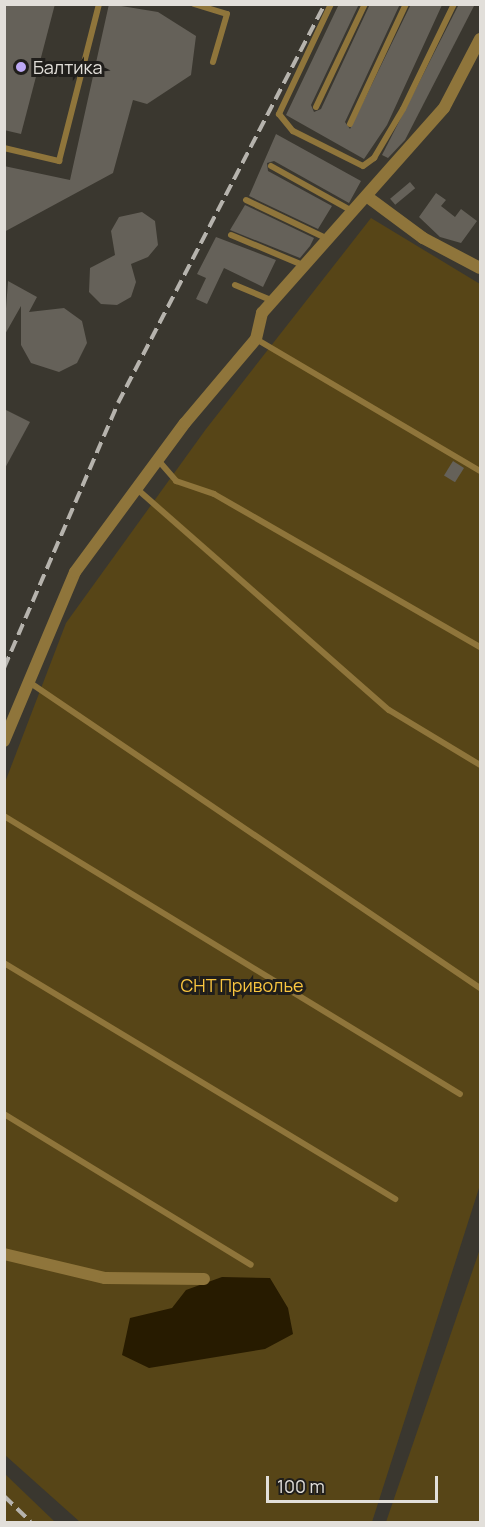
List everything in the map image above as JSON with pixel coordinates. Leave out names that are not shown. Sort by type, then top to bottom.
[{"type":"street","points":[[4,741],[75,572],[158,460],[256,339],[262,313],[356,213],[444,108],[480,39]]},
{"type":"street","points":[[369,198],[423,238],[480,268]]},
{"type":"street","points":[[4,1254],[105,1278],[204,1279]]},
{"type":"lane","points":[[4,148],[59,161],[99,4]]},
{"type":"lane","points":[[194,4],[227,14],[213,62]]},
{"type":"lane","points":[[331,4],[279,114],[293,131],[363,166],[374,158],[403,110],[454,4]]},
{"type":"lane","points":[[316,107],[365,4]]},
{"type":"lane","points":[[350,124],[406,4]]},
{"type":"lane","points":[[271,166],[356,213]]},
{"type":"lane","points":[[246,200],[330,240]]},
{"type":"lane","points":[[231,236],[305,266]]},
{"type":"lane","points":[[235,285],[273,301]]},
{"type":"lane","points":[[256,339],[480,471]]},
{"type":"lane","points":[[158,460],[176,481],[214,494],[480,647]]},
{"type":"lane","points":[[137,489],[389,710],[480,765]]},
{"type":"lane","points":[[29,682],[480,988]]},
{"type":"lane","points":[[4,816],[460,1094]]},
{"type":"lane","points":[[4,963],[394,1199]]},
{"type":"lane","points":[[4,1114],[251,1265]]},
{"type":"green space","name":"СНТ Приволье","points":[[371,218],[480,284],[480,1185],[372,1522],[80,1522],[5,1455],[4,785],[66,623],[206,429]]},
{"type":"green space","points":[[480,1249],[480,1522],[386,1522]]},
{"type":"green space","points":[[5,1474],[55,1522],[5,1522]]},
{"type":"shaded area","points":[[222,1277],[270,1278],[288,1308],[293,1334],[265,1349],[149,1368],[122,1355],[130,1318],[172,1308],[186,1290]]},
{"type":"building","name":"Балтика","points":[[4,4],[55,4],[21,134],[4,130]]},
{"type":"building","points":[[109,4],[158,12],[196,36],[191,75],[147,104],[133,100],[113,173],[4,232],[4,166],[70,180]]},
{"type":"building","points":[[339,4],[359,4],[311,105],[314,112],[321,109],[370,4],[400,4],[345,122],[350,129],[411,4],[448,4],[442,5],[387,125],[364,159],[286,115]]},
{"type":"building","points":[[459,4],[475,4],[405,140],[388,158],[382,155]]},
{"type":"building","points":[[276,134],[361,181],[349,203],[274,161],[267,163],[268,171],[332,206],[318,229],[249,196]]},
{"type":"building","points":[[410,182],[415,188],[395,205],[390,199]]},
{"type":"building","points":[[436,193],[446,200],[441,206],[455,217],[461,209],[477,221],[461,243],[440,237],[419,217]]},
{"type":"building","points":[[245,205],[314,238],[310,246],[300,258],[230,230]]},
{"type":"building","points":[[142,212],[155,221],[158,245],[148,257],[131,264],[136,282],[131,297],[117,305],[101,304],[89,292],[90,268],[115,255],[111,231],[119,217]]},
{"type":"building","points":[[216,237],[276,260],[263,287],[224,268],[207,304],[196,299],[206,278],[197,274]]},
{"type":"building","points":[[8,281],[37,297],[29,312],[64,308],[82,321],[87,343],[77,363],[59,372],[31,363],[21,345],[21,306],[4,336]]},
{"type":"building","points":[[4,409],[30,422],[4,470]]},
{"type":"building","points":[[453,461],[464,468],[455,482],[444,475]]},
{"type":"railway","points":[[4,668],[118,403],[325,4]]},
{"type":"railway","points":[[4,1496],[31,1522]]},
{"type":"place","name":"Балтика","points":[[21,67]]}]
